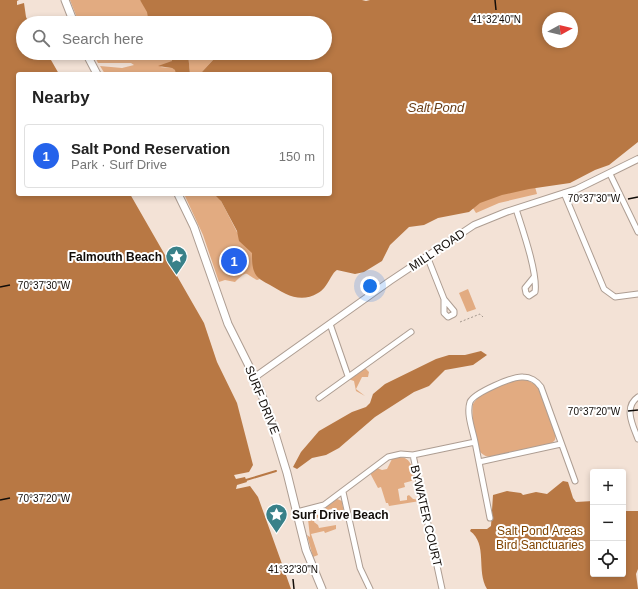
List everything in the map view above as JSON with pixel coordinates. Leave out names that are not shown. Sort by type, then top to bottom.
[{"type":"main road","points":[[65,0],[71,16]]},
{"type":"main road","points":[[90,60],[96,72]]},
{"type":"main road","name":"SURF DRIVE","points":[[179,196],[194,227],[228,324],[255,377],[277,438],[309,560],[322,589]]},
{"type":"street","name":"MILL ROAD","points":[[255,377],[427,256],[474,225],[564,193],[610,174],[638,159]]},
{"type":"street","points":[[610,174],[638,232]]},
{"type":"street","points":[[564,193],[604,289],[615,297],[638,294]]},
{"type":"street","points":[[516,209],[534,277]]},
{"type":"street","points":[[427,256],[444,299]]},
{"type":"street","points":[[330,324],[348,376]]},
{"type":"street","points":[[319,398],[411,332]]},
{"type":"street","points":[[490,518],[469,412],[472,400],[479,393],[522,377],[534,380],[541,387],[574,481]]},
{"type":"street","points":[[638,397],[632,403],[630,412],[638,439]]},
{"type":"street","points":[[413,455],[475,442]]},
{"type":"street","points":[[479,462],[561,444]]},
{"type":"street","name":"BYWATER COURT","points":[[297,512],[322,505],[343,492],[388,457],[401,454],[413,455],[442,589]]},
{"type":"street","points":[[343,492],[360,568],[370,589]]},
{"type":"path","points":[[460,322],[480,314],[483,317]]},
{"type":"shaded area","points":[[70,0],[140,0],[148,9],[150,16],[76,16]]},
{"type":"shaded area","points":[[96,60],[175,60],[160,67],[172,68],[180,72],[104,72],[100,66],[122,68],[134,65],[131,63],[98,63]]},
{"type":"shaded area","points":[[189,60],[213,60],[202,72],[190,72]]},
{"type":"shaded area","points":[[534,183],[537,194],[499,203],[476,213],[471,205]]},
{"type":"shaded area","points":[[185,196],[216,196],[220,199],[237,232],[255,253],[256,274],[260,279],[257,280],[245,274],[235,282],[225,280],[219,282],[203,235]]},
{"type":"shaded area","points":[[468,289],[476,309],[467,312],[459,293]]},
{"type":"shaded area","points":[[365,368],[369,372],[368,377],[362,377],[356,389],[365,396],[356,391],[354,381],[348,379]]},
{"type":"shaded area","points":[[525,379],[538,386],[556,434],[555,440],[551,444],[491,457],[484,455],[478,448],[475,435],[473,404],[489,390],[511,381]]},
{"type":"shaded area","points":[[399,457],[407,459],[411,465],[415,480],[404,483],[405,487],[398,489],[400,501],[407,500],[407,496],[409,495],[413,499],[420,501],[389,506],[388,503],[386,503],[381,487],[378,488],[370,473],[377,468],[382,470],[387,469],[392,459]]},
{"type":"shaded area","points":[[337,499],[342,501],[344,514],[341,516],[336,513],[335,508],[327,510],[327,516],[325,508]]},
{"type":"shaded area","points":[[314,510],[319,517],[315,519],[314,522],[319,528],[336,525],[336,529],[325,533],[324,531],[311,534],[318,555],[313,557],[307,535],[310,537],[308,519],[314,514]]},
{"type":"water","points":[[0,0],[19,0],[17,1],[17,5],[24,3],[26,16],[16,16],[16,60],[51,60],[58,72],[16,72],[16,196],[131,196],[204,323],[217,362],[237,403],[253,465],[249,472],[234,475],[236,479],[245,477],[247,482],[237,485],[236,489],[250,486],[258,497],[291,589],[0,589]]},
{"type":"water","name":"Salt Pond","points":[[140,0],[638,0],[638,142],[609,165],[595,170],[570,183],[529,189],[502,195],[480,203],[469,212],[438,218],[424,225],[409,227],[390,245],[382,261],[364,272],[355,274],[337,270],[321,291],[311,296],[299,298],[281,292],[260,280],[256,276],[252,262],[252,253],[239,241],[237,231],[221,201],[216,196],[332,196],[332,72],[202,72],[213,60],[332,60],[332,16],[148,16]]},
{"type":"water","points":[[189,60],[190,72],[176,72],[172,68],[158,66],[172,61]]},
{"type":"water","points":[[481,351],[487,355],[473,365],[445,370],[429,386],[414,392],[375,417],[339,448],[326,455],[312,458],[297,469],[293,467],[301,452],[319,431],[352,412],[366,407],[370,403],[373,394],[385,384],[436,359],[449,355],[465,355]]},
{"type":"water","name":"Salt Pond Areas Bird Sanctuaries","points":[[563,481],[568,482],[573,498],[576,502],[590,501],[590,577],[626,577],[626,511],[638,511],[638,569],[636,574],[638,589],[487,589],[482,574],[479,543],[470,531],[471,529],[487,529],[491,526],[493,495],[507,491],[521,493],[523,495],[536,492],[547,494]]},
{"type":"waterway","points":[[246,480],[276,471]]},
{"type":"place","name":"Salt Pond Reservation","points":[[234,261]]},
{"type":"place","name":"Falmouth Beach","points":[[177,276]]},
{"type":"place","name":"Surf Drive Beach","points":[[276,534]]}]
